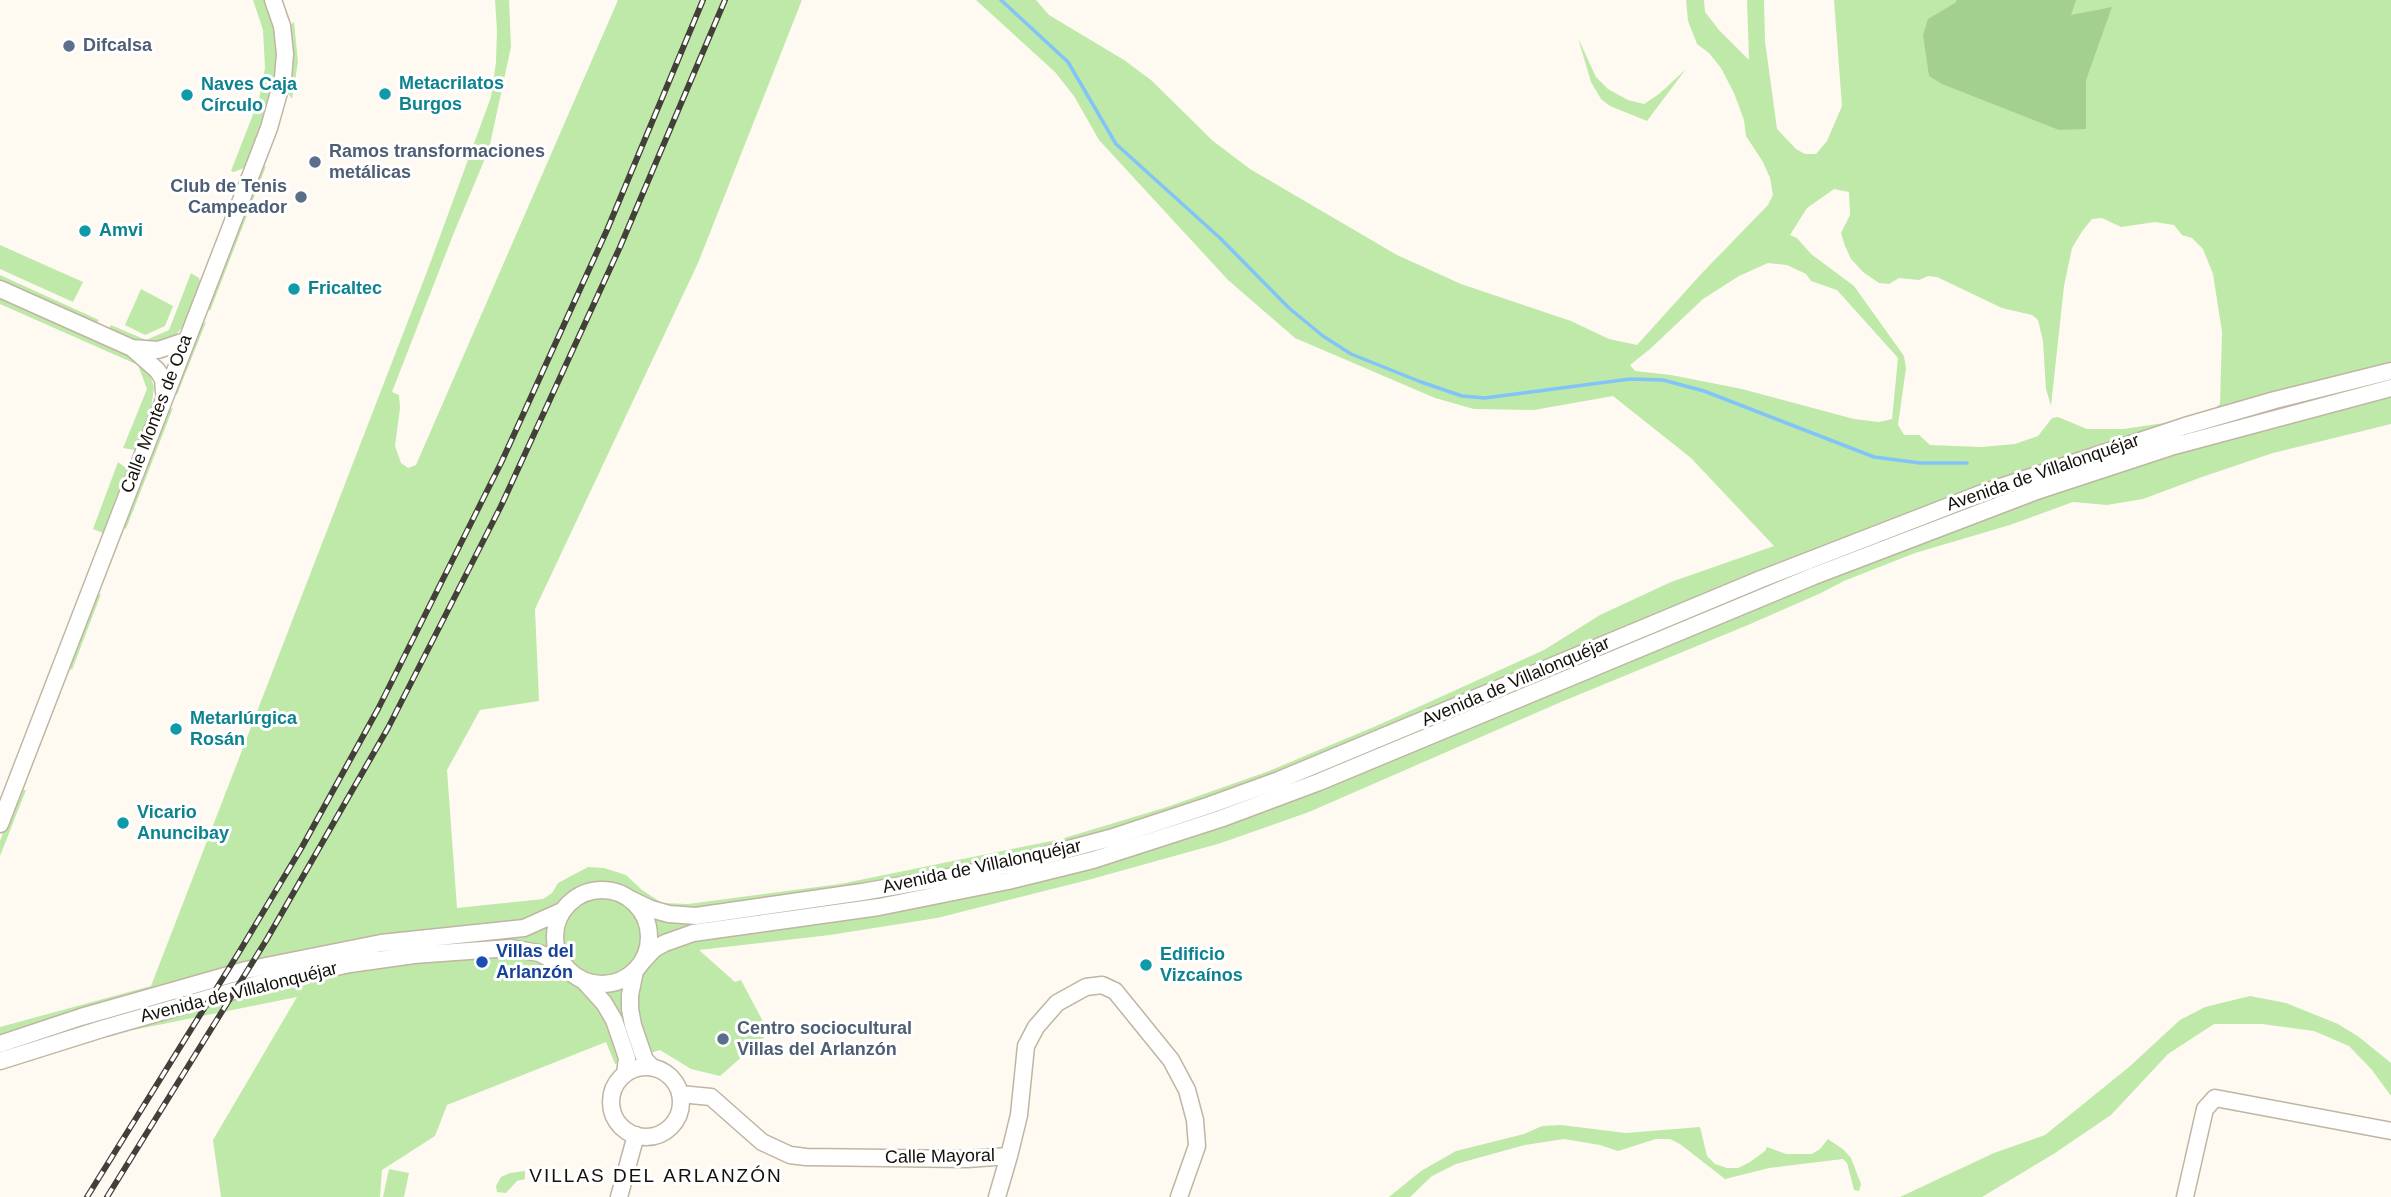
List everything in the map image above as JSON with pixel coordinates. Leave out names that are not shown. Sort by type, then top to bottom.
[{"type":"street","name":"Calle Montes de Oca","points":[[0,824],[269,128],[285,54],[282,26],[273,0]]},
{"type":"street","points":[[0,289],[132,348],[158,370],[163,379],[164,395]]},
{"type":"street","points":[[132,348],[158,350],[185,341]]},
{"type":"street","name":"Avenida de Villalonquéjar","points":[[628,898],[669,914],[696,916],[921,882],[1020,862],[1110,838],[1210,806],[1279,780],[1761,579],[1985,492],[2185,426],[2391,371]]},
{"type":"street","name":"Avenida de Villalonquéjar","points":[[638,966],[654,949],[693,933],[878,907],[1009,881],[1093,860],[1209,822],[1319,782],[1802,581],[2034,492],[2174,446],[2391,388]]},
{"type":"street","points":[[592,891],[614,892],[628,898],[642,914],[649,934],[648,948],[638,966],[630,995],[633,1025],[645,1060],[652,1067],[670,1076],[680,1094],[681,1105],[673,1124],[655,1135],[636,1135],[624,1129],[612,1112],[613,1091],[625,1074],[627,1058],[614,1020],[604,1003],[563,965],[554,939],[556,924],[562,911],[572,900],[592,891]]},
{"type":"street","name":"Avenida de Villalonquéjar","points":[[0,1044],[94,1013],[246,970],[381,943],[524,928],[562,911]]},
{"type":"street","name":"Avenida de Villalonquéjar","points":[[0,1062],[246,987],[350,964],[414,955],[510,948],[538,953],[563,965]]},
{"type":"street","points":[[583,981],[611,984],[624,979],[638,966]]},
{"type":"street","name":"Calle Mayoral","points":[[680,1094],[711,1097],[762,1142],[790,1155],[954,1158],[1009,1156],[1019,1115],[1026,1046],[1036,1027],[1058,1003],[1086,987],[1102,985],[1115,991],[1171,1060],[1187,1090],[1195,1120],[1197,1146],[1179,1197]]},
{"type":"street","points":[[625,1074],[642,1067],[652,1067]]},
{"type":"street","points":[[2185,1197],[2205,1110],[2216,1098],[2391,1132]]},
{"type":"street","points":[[619,1197],[636,1135]]},
{"type":"street","points":[[997,1197],[1009,1156]]},
{"type":"green space","points":[[253,0],[265,0],[267,4],[275,33],[277,61],[267,108],[244,168],[234,172],[231,171],[259,99],[265,68],[263,30]]},
{"type":"green space","points":[[495,0],[509,0],[511,47],[489,149],[392,392],[399,395],[400,408],[395,446],[401,463],[408,468],[416,465],[618,0],[802,0],[698,263],[535,609],[539,701],[480,710],[447,770],[457,908],[543,899],[552,893],[558,883],[588,867],[604,868],[626,875],[662,903],[688,904],[840,884],[1061,839],[1167,807],[1269,771],[1544,650],[1600,615],[1671,582],[1774,546],[1691,458],[1613,396],[1534,410],[1474,409],[1435,398],[1295,338],[1228,280],[1099,140],[1074,96],[1055,72],[976,0],[1036,0],[1049,15],[1124,60],[1151,80],[1213,141],[1250,169],[1397,255],[1461,284],[1571,321],[1609,339],[1637,345],[1768,205],[1773,195],[1763,162],[1746,136],[1744,120],[1734,93],[1721,68],[1709,53],[1697,44],[1688,21],[1686,0],[1704,0],[1705,12],[1749,60],[1747,0],[1764,0],[1765,41],[1777,129],[1796,149],[1805,154],[1816,154],[1827,141],[1842,106],[1834,0],[2391,0],[2391,424],[2273,453],[2143,499],[2107,505],[2073,502],[2010,525],[1915,553],[1844,581],[1748,625],[1561,702],[1309,812],[1221,843],[937,918],[830,935],[699,950],[735,982],[741,980],[769,1033],[720,1076],[691,1069],[660,1050],[615,1064],[606,1042],[447,1105],[435,1136],[382,1170],[380,1197],[221,1197],[213,1140],[297,997],[133,1030],[141,1008],[0,1053],[150,990],[0,1036],[0,1027],[151,986],[428,269],[491,97],[497,30]],"holes":[[[1834,189],[1849,192],[1850,215],[1841,233],[1851,259],[1879,283],[1889,284],[1899,278],[1919,280],[1928,276],[1937,277],[2002,308],[2032,315],[2038,320],[2043,341],[2046,389],[2051,406],[2064,286],[2072,248],[2083,230],[2092,219],[2102,218],[2121,227],[2155,222],[2174,225],[2182,235],[2192,238],[2203,249],[2213,274],[2222,332],[2220,404],[2212,410],[2171,422],[2123,429],[2087,429],[2058,417],[2052,418],[2038,436],[2015,444],[1981,447],[1930,445],[1919,435],[1904,435],[1898,425],[1906,368],[1904,356],[1854,286],[1790,235],[1807,208]],[[1768,263],[1787,265],[1806,274],[1811,281],[1837,290],[1898,358],[1892,419],[1879,422],[1854,419],[1742,389],[1635,371],[1630,365],[1703,299],[1739,276]]]},
{"type":"green space","points":[[1957,0],[2076,0],[2071,15],[2112,7],[2086,80],[2086,129],[2059,130],[1942,84],[1929,76],[1923,35],[1928,19]]},
{"type":"green space","points":[[294,22],[298,62],[292,99],[287,92],[288,27]]},
{"type":"green space","points":[[1578,38],[1596,77],[1608,89],[1628,100],[1644,104],[1686,69],[1647,121],[1610,106],[1601,99],[1591,82]]},
{"type":"green space","points":[[266,166],[210,311],[207,304],[259,168]]},
{"type":"green space","points":[[0,245],[83,282],[73,302],[0,269]]},
{"type":"green space","points":[[191,273],[200,281],[183,326],[172,340],[162,344],[137,341],[108,330],[111,325],[146,340],[169,330]]},
{"type":"green space","points":[[0,275],[99,320],[96,324],[0,282]]},
{"type":"green space","points":[[141,289],[173,306],[165,326],[145,335],[125,325]]},
{"type":"green space","points":[[0,298],[124,352],[149,372],[154,387],[151,409],[135,450],[123,448],[147,389],[138,365],[0,304]]},
{"type":"green space","points":[[206,322],[177,395],[173,391],[198,326]]},
{"type":"green space","points":[[173,408],[126,529],[121,526],[166,410]]},
{"type":"green space","points":[[118,462],[127,469],[103,533],[93,529]]},
{"type":"green space","points":[[101,594],[72,670],[67,666],[94,596]]},
{"type":"green space","points":[[19,790],[26,790],[0,856],[0,841]]},
{"type":"green space","points":[[2250,996],[2286,1003],[2338,1024],[2359,1037],[2391,1063],[2391,1096],[2372,1070],[2349,1046],[2314,1031],[2262,1024],[2214,1024],[2168,1054],[2111,1115],[1982,1197],[1900,1197],[1994,1153],[2045,1135],[2129,1067],[2180,1020],[2205,1007]]},
{"type":"green space","points":[[1561,1125],[1626,1133],[1700,1127],[1707,1156],[1715,1164],[1727,1168],[1738,1168],[1750,1162],[1767,1147],[1786,1154],[1812,1154],[1828,1139],[1851,1158],[1861,1184],[1859,1191],[1854,1190],[1847,1163],[1843,1159],[1769,1168],[1725,1179],[1670,1139],[1656,1139],[1618,1151],[1564,1139],[1525,1145],[1456,1164],[1432,1176],[1410,1197],[1389,1197],[1421,1171],[1456,1151],[1524,1134],[1542,1126]]},
{"type":"green space","points":[[389,1169],[409,1173],[404,1197],[383,1197]]},
{"type":"green space","points":[[525,1171],[525,1179],[517,1181],[506,1193],[497,1192],[496,1186],[501,1177]]},
{"type":"waterway","points":[[1001,0],[1068,62],[1116,144],[1220,238],[1289,308],[1323,336],[1351,354],[1462,396],[1485,398],[1630,379],[1663,380],[1704,391],[1874,457],[1920,463],[1967,463]]},
{"type":"railway","points":[[87,1197],[302,847],[378,709],[501,463],[607,230],[703,0]]},
{"type":"railway","points":[[107,1197],[267,939],[388,728],[501,506],[620,247],[725,0]]},
{"type":"place","name":"Difcalsa","points":[[69,46]]},
{"type":"place","name":"Metacrilatos Burgos","points":[[385,94]]},
{"type":"place","name":"Naves Caja Círculo","points":[[187,95]]},
{"type":"place","name":"Ramos transformaciones metálicas","points":[[315,162]]},
{"type":"place","name":"Club de Tenis Campeador","points":[[301,197]]},
{"type":"place","name":"Amvi","points":[[85,231]]},
{"type":"place","name":"Fricaltec","points":[[294,289]]},
{"type":"place","name":"Metarlúrgica Rosán","points":[[176,729]]},
{"type":"place","name":"Vicario Anuncibay","points":[[123,823]]},
{"type":"place","name":"Villas del Arlanzón","points":[[482,962]]},
{"type":"place","name":"Edificio Vizcaínos","points":[[1146,965]]},
{"type":"place","name":"Centro sociocultural Villas del Arlanzón","points":[[723,1039]]},
{"type":"district","name":"VILLAS DEL ARLANZÓN","points":[[656,1177]]}]
